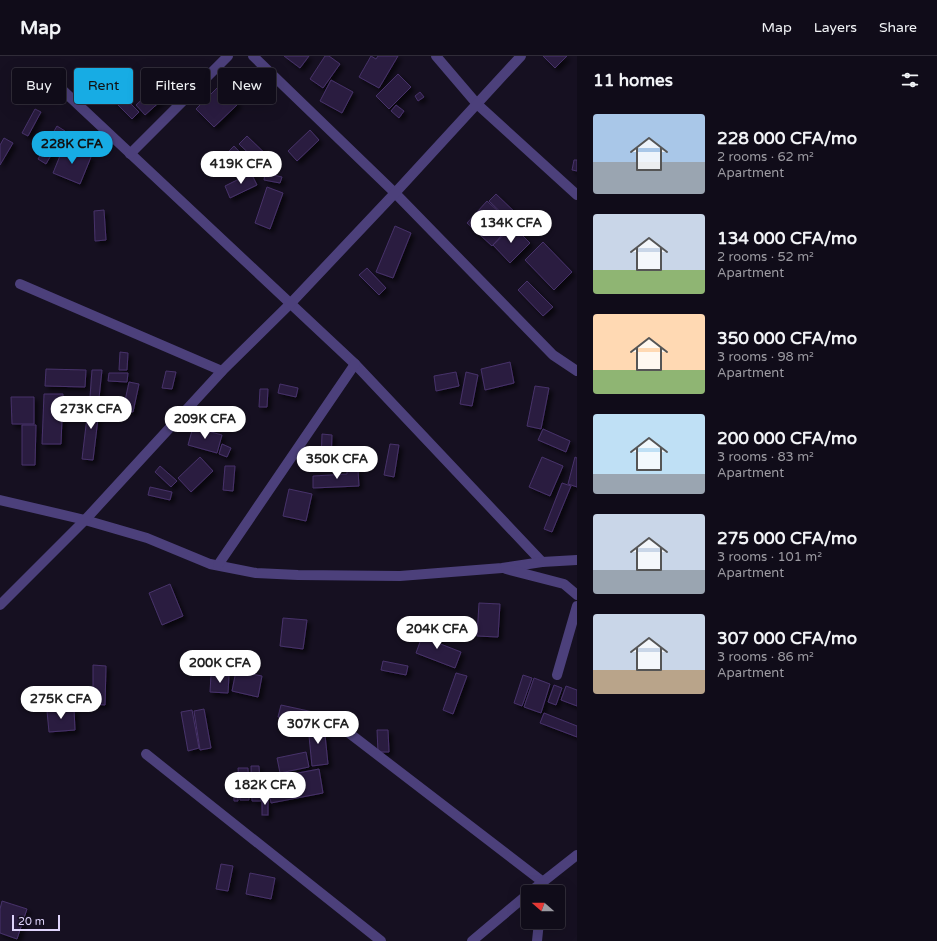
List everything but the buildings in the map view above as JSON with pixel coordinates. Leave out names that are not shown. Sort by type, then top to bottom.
[{"type":"street","points":[[130,154],[228,56]]},
{"type":"street","points":[[253,56],[395,193],[553,355],[577,371]]},
{"type":"street","points":[[436,56],[477,104],[577,195]]},
{"type":"street","points":[[0,605],[85,520],[222,371],[291,303],[521,56]]},
{"type":"street","points":[[66,93],[355,364],[542,562]]},
{"type":"street","points":[[20,284],[222,371]]},
{"type":"street","points":[[218,565],[355,364]]},
{"type":"street","points":[[0,500],[85,520],[146,538],[210,564],[256,573],[400,576],[502,568],[542,562],[577,560]]},
{"type":"street","points":[[502,568],[564,584],[577,595]]},
{"type":"street","points":[[557,675],[577,606]]},
{"type":"street","points":[[336,723],[543,882]]},
{"type":"street","points":[[146,754],[381,941]]},
{"type":"street","points":[[539,885],[577,855]]},
{"type":"street","points":[[472,941],[521,900]]},
{"type":"street","points":[[537,941],[538,929]]}]
